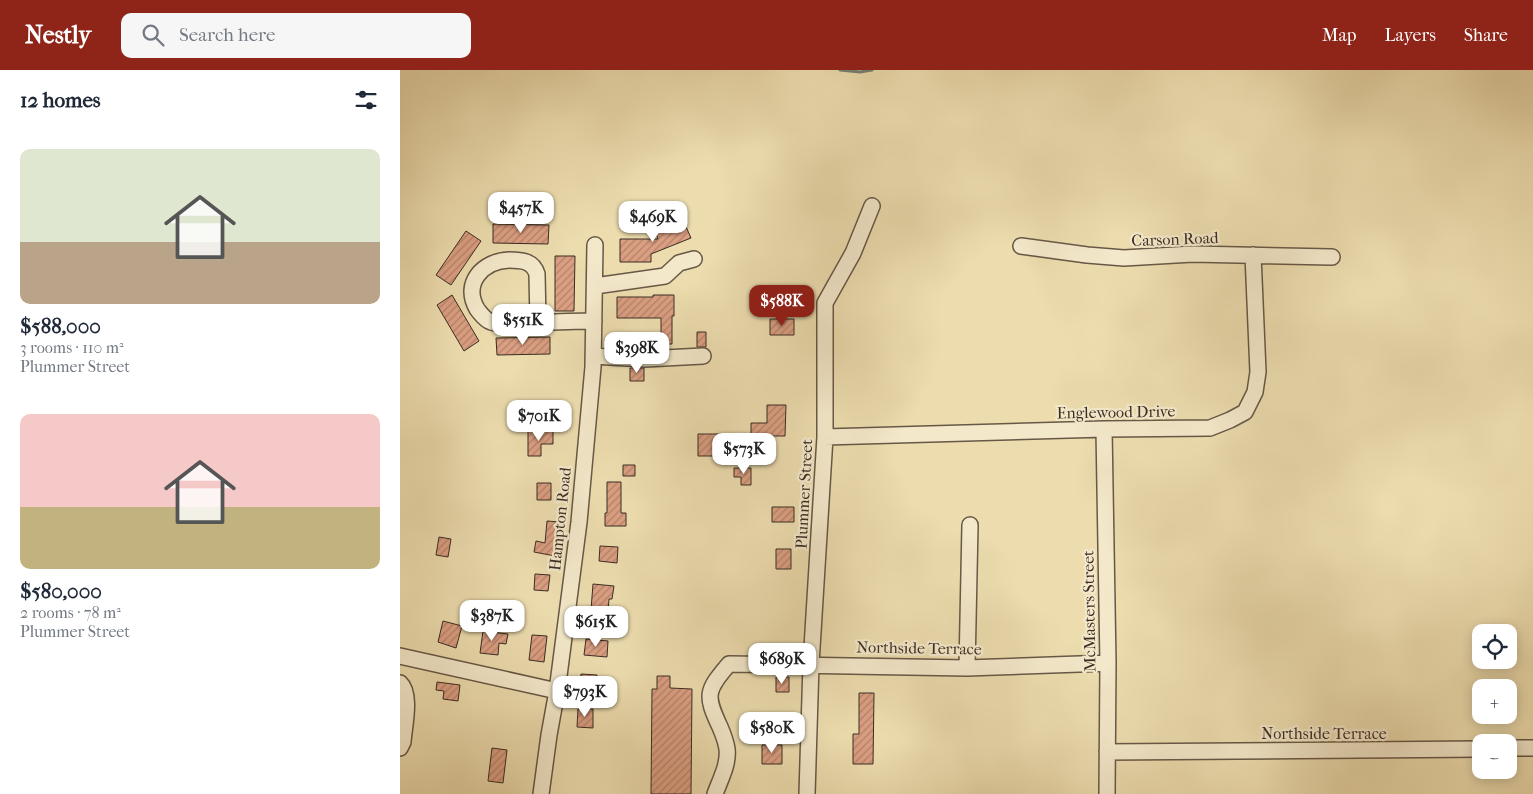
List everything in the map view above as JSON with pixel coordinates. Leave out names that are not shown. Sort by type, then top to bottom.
[{"type":"street","name":"Plummer Street","points":[[807,794],[811,664],[825,437],[825,303],[853,253],[872,206]]},
{"type":"street","name":"Hampton Road","points":[[541,794],[557,691],[578,522],[593,356],[595,245]]},
{"type":"street","name":"Carson Road","points":[[1021,246],[1124,258],[1193,254],[1332,257]]},
{"type":"street","name":"Englewood Drive","points":[[825,437],[1210,428],[1230,420],[1245,412],[1255,392],[1258,372],[1253,256]]},
{"type":"street","points":[[595,286],[665,276],[679,263],[694,259]]},
{"type":"street","points":[[538,322],[537,274],[532,264],[510,260],[494,262],[486,267],[474,280],[471,291],[473,300],[483,316],[489,321],[512,323],[594,320]]},
{"type":"street","points":[[593,356],[645,359],[703,356]]},
{"type":"street","name":"McMasters Street","points":[[1104,429],[1108,663],[1107,794]]},
{"type":"street","points":[[967,668],[970,524]]},
{"type":"street","points":[[400,656],[557,691]]},
{"type":"street","name":"Northside Terrace","points":[[715,794],[727,760],[727,748],[710,701],[710,691],[714,681],[729,664],[967,668],[1108,663]]},
{"type":"street","points":[[400,684],[403,685],[406,697],[403,742],[400,748]]},
{"type":"street","points":[[1517,748],[1533,748]]},
{"type":"street","name":"Northside Terrace","points":[[1107,752],[1472,749]]},
{"type":"building","points":[[683,220],[691,238],[651,254],[651,262],[620,262],[620,239],[658,239],[655,231]]},
{"type":"building","points":[[493,224],[549,225],[548,244],[493,243]]},
{"type":"building","points":[[466,231],[481,241],[451,285],[436,275]]},
{"type":"building","points":[[555,256],[575,256],[574,311],[555,311]]},
{"type":"building","points":[[452,295],[479,341],[464,351],[437,305]]},
{"type":"building","points":[[653,295],[674,295],[672,344],[661,344],[661,318],[617,318],[617,297],[653,297]]},
{"type":"building","points":[[770,319],[794,319],[794,335],[770,335]]},
{"type":"building","points":[[697,332],[706,332],[706,347],[697,347]]},
{"type":"building","points":[[550,337],[550,354],[497,355],[496,338]]},
{"type":"building","points":[[630,368],[644,368],[644,381],[630,381]]},
{"type":"building","points":[[767,405],[786,405],[785,436],[751,436],[751,423],[767,423]]},
{"type":"building","points":[[528,431],[553,431],[553,444],[541,444],[541,456],[528,456]]},
{"type":"building","points":[[698,434],[728,434],[728,456],[698,456]]},
{"type":"building","points":[[623,465],[635,465],[635,476],[623,476]]},
{"type":"building","points":[[734,468],[751,468],[751,485],[741,485],[741,477],[734,477]]},
{"type":"building","points":[[607,482],[621,482],[621,513],[626,513],[626,526],[605,526]]},
{"type":"building","points":[[537,483],[551,483],[551,500],[537,500]]},
{"type":"building","points":[[772,507],[794,507],[794,522],[772,522]]},
{"type":"building","points":[[547,521],[560,522],[555,556],[534,552],[536,541],[545,543]]},
{"type":"building","points":[[439,537],[451,539],[448,557],[436,555]]},
{"type":"building","points":[[600,546],[618,547],[617,563],[599,561]]},
{"type":"building","points":[[776,549],[791,549],[791,569],[776,569]]},
{"type":"building","points":[[535,574],[550,575],[548,591],[534,590]]},
{"type":"building","points":[[593,584],[614,586],[612,599],[609,599],[607,624],[590,623]]},
{"type":"building","points":[[443,621],[462,626],[456,648],[438,642]]},
{"type":"building","points":[[483,631],[508,634],[506,644],[499,643],[498,655],[480,653]]},
{"type":"building","points":[[532,635],[547,636],[544,662],[529,660]]},
{"type":"building","points":[[586,639],[608,641],[607,657],[584,655]]},
{"type":"building","points":[[581,674],[597,675],[596,689],[580,688]]},
{"type":"building","points":[[657,676],[670,676],[670,688],[692,689],[691,794],[651,794],[652,689],[657,689]]},
{"type":"building","points":[[776,677],[789,677],[789,692],[776,692]]},
{"type":"building","points":[[437,682],[460,685],[458,701],[443,699],[444,691],[436,690]]},
{"type":"building","points":[[859,693],[874,693],[873,764],[853,764],[853,734],[859,734]]},
{"type":"building","points":[[578,709],[593,709],[593,728],[577,727]]},
{"type":"building","points":[[762,745],[782,745],[782,764],[762,764]]},
{"type":"building","points":[[492,748],[507,750],[503,783],[488,781]]},
{"type":"waterway","points":[[840,70],[860,72],[872,70]]}]
